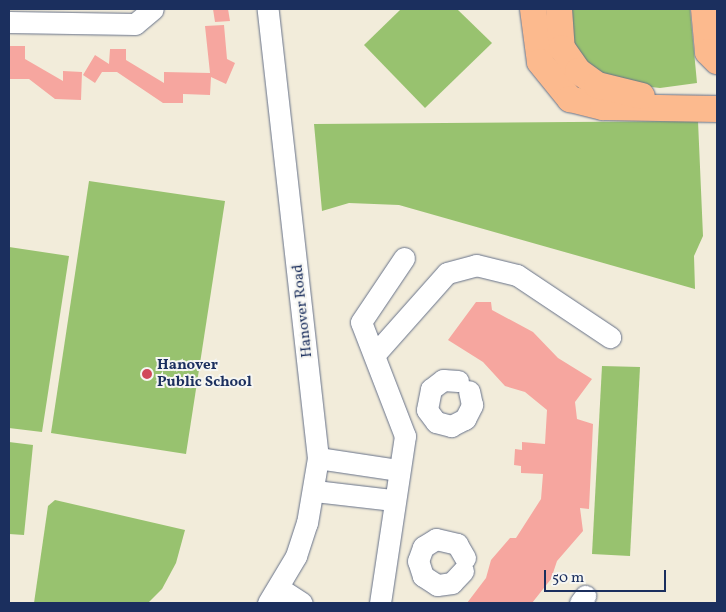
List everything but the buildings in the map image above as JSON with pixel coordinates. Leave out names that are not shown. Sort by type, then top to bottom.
[{"type":"main road","points":[[533,9],[540,62],[570,99],[603,107],[717,109]]},
{"type":"main road","points":[[559,9],[562,48],[578,71],[597,85],[621,94],[717,96]]},
{"type":"main road","points":[[704,9],[708,52],[717,61]]},
{"type":"street","points":[[9,22],[135,24],[152,9]]},
{"type":"street","name":"Hanover Road","points":[[268,9],[318,458],[316,491],[296,556],[273,595]]},
{"type":"street","points":[[380,603],[397,470],[404,436],[374,354],[362,328],[362,317],[404,258]]},
{"type":"street","points":[[374,354],[447,273],[476,266],[517,275],[610,337]]},
{"type":"street","points":[[442,380],[463,386],[470,412],[459,423],[444,425],[430,416],[426,402],[431,389],[442,380]]},
{"type":"street","points":[[404,436],[430,416]]},
{"type":"street","points":[[318,458],[397,470]]},
{"type":"street","points":[[316,491],[393,500]]},
{"type":"street","points":[[444,538],[457,544],[464,565],[445,585],[429,582],[419,569],[420,553],[429,542],[444,538]]},
{"type":"street","points":[[387,545],[420,553]]},
{"type":"street","points":[[273,595],[302,603]]},
{"type":"green space","points":[[401,9],[457,9],[492,43],[425,108],[364,45]]},
{"type":"green space","points":[[566,9],[690,9],[697,83],[660,88],[616,83],[587,70],[567,40]]},
{"type":"green space","points":[[698,121],[703,236],[694,256],[695,289],[399,205],[349,203],[322,211],[314,124]]},
{"type":"green space","points":[[89,181],[225,201],[186,454],[51,433]]},
{"type":"green space","points":[[9,247],[69,256],[42,432],[9,428]]},
{"type":"green space","points":[[602,366],[640,367],[630,556],[592,554]]},
{"type":"green space","points":[[9,442],[33,445],[24,535],[9,534]]},
{"type":"green space","points":[[55,500],[185,530],[176,563],[162,589],[148,603],[34,603],[48,506]]},
{"type":"place","name":"Hanover Public School","points":[[147,374]]}]
